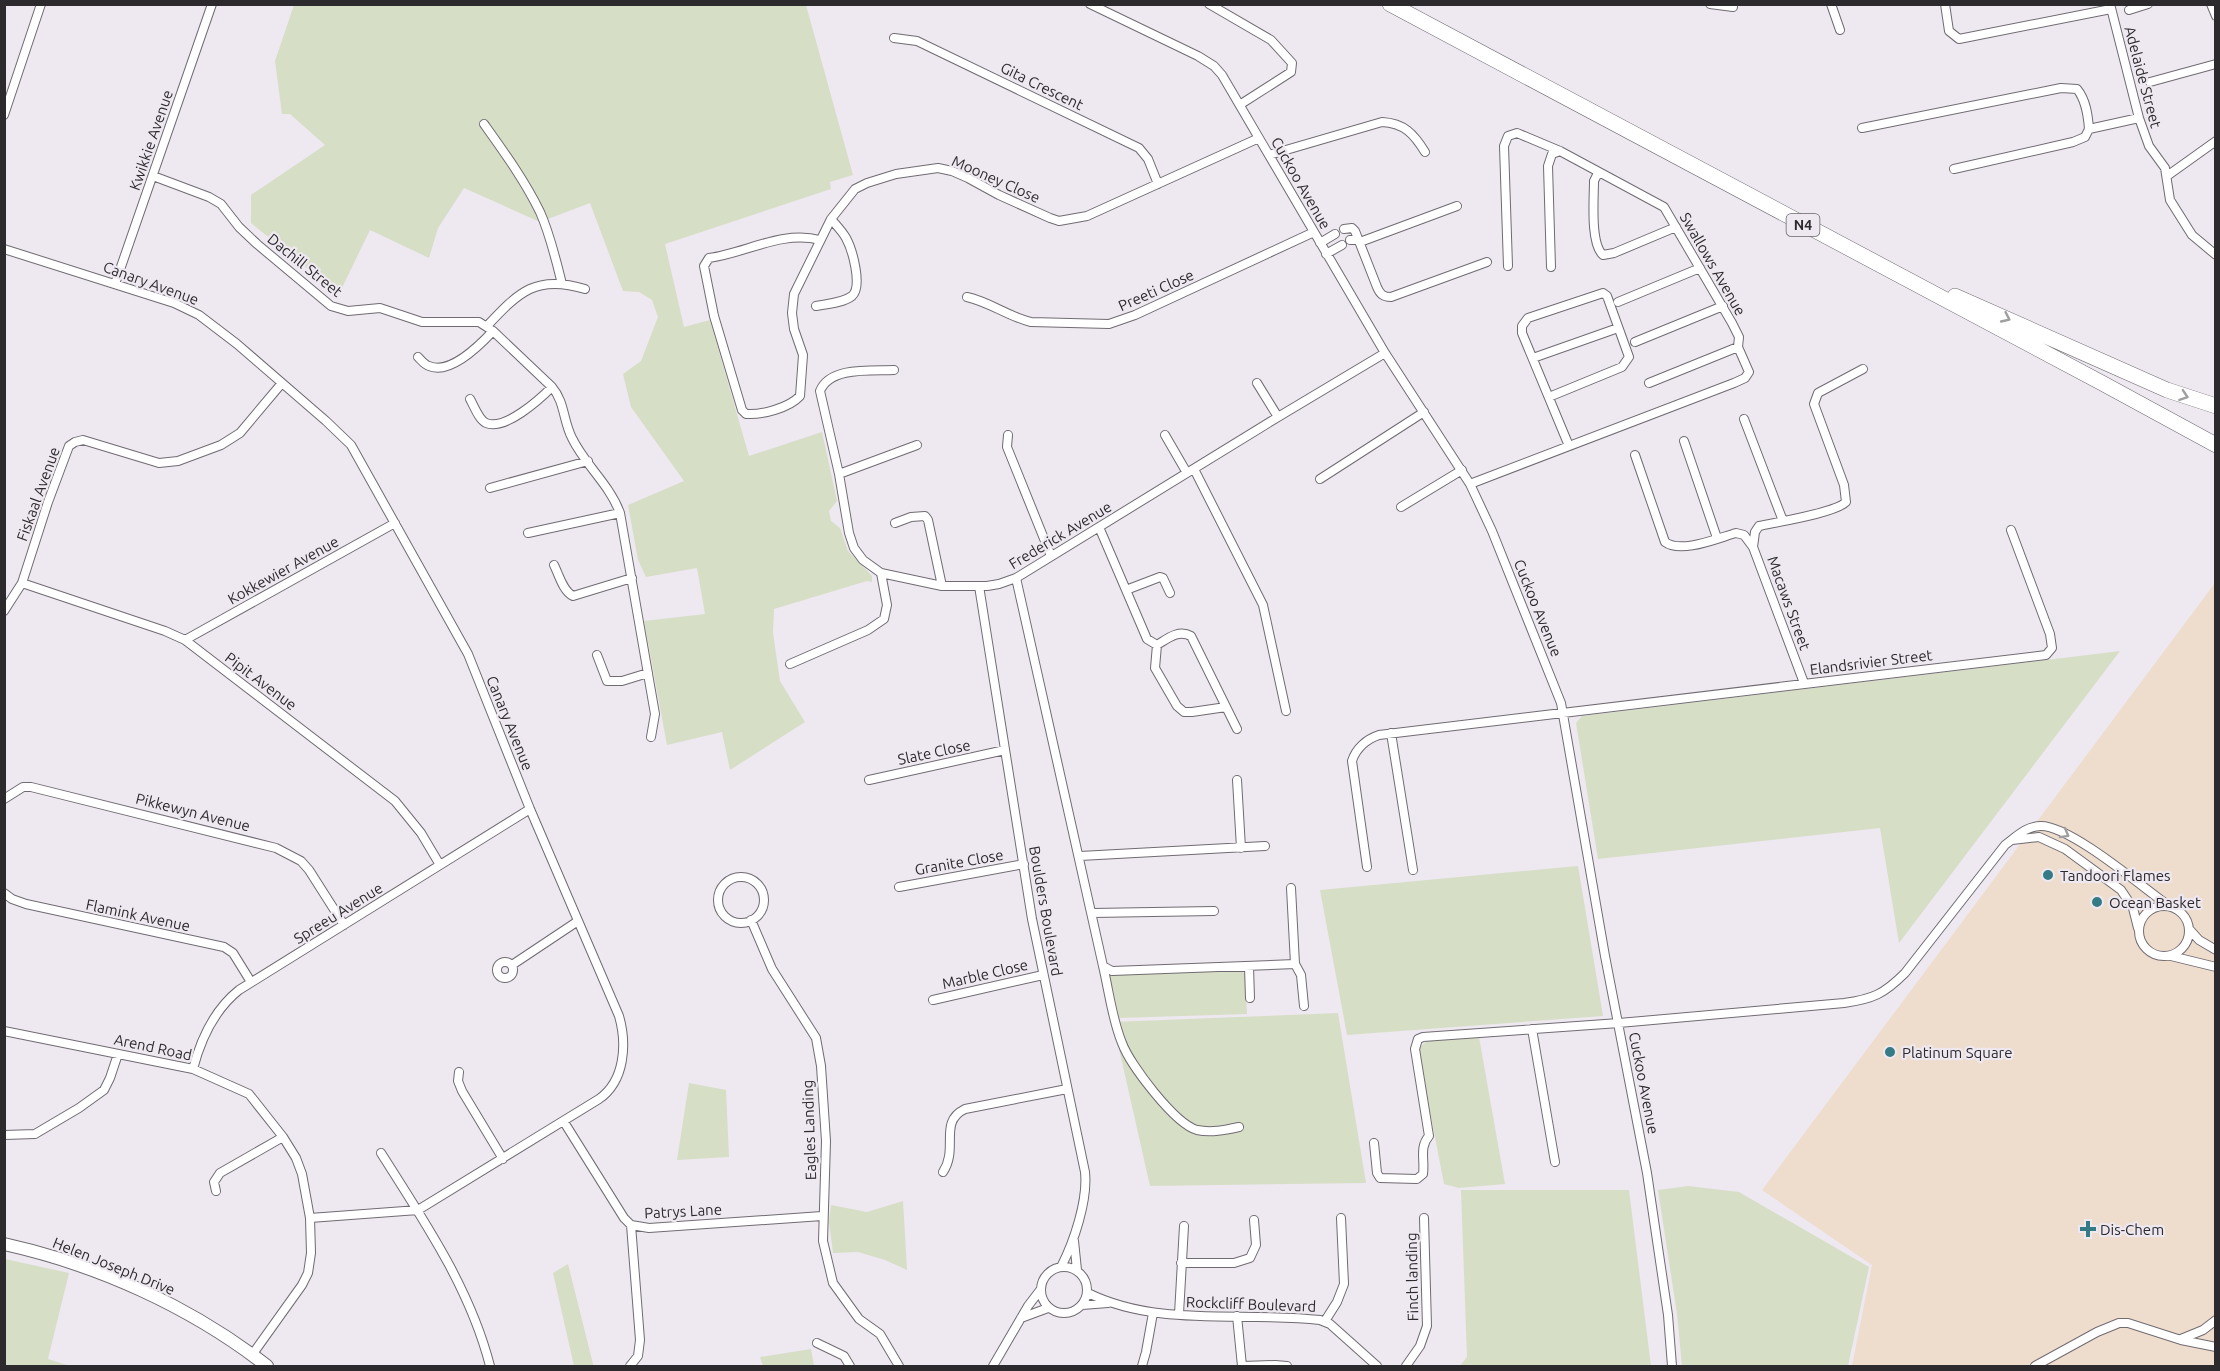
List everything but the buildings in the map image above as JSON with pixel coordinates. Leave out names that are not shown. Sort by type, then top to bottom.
[{"type":"highway","name":"N4","points":[[1390,4],[2216,445]]},
{"type":"highway","points":[[1893,272],[1978,305],[2167,390],[2216,406]]},
{"type":"street","points":[[4,115],[41,4]]},
{"type":"street","name":"Kwikkie Avenue","points":[[115,284],[212,4]]},
{"type":"street","name":"Cuckoo Avenue","points":[[1090,4],[1207,61],[1222,75],[1386,353],[1462,470],[1492,531],[1564,712],[1605,956],[1657,1235],[1668,1315],[1672,1366]]},
{"type":"street","points":[[1209,4],[1270,40],[1292,63],[1291,72],[1240,104]]},
{"type":"street","points":[[1710,4],[1733,7]]},
{"type":"street","points":[[1831,4],[1840,30]]},
{"type":"street","points":[[1945,4],[1949,31],[1959,39],[2110,7]]},
{"type":"street","points":[[2129,10],[2148,4]]},
{"type":"street","points":[[2211,4],[2216,16]]},
{"type":"street","name":"Adelaide Street","points":[[2110,7],[2139,118],[2149,146],[2165,168],[2170,200],[2192,235],[2216,255]]},
{"type":"street","name":"Gita Crescent","points":[[894,38],[917,41],[1139,148],[1148,159],[1158,184]]},
{"type":"street","points":[[2150,82],[2216,64]]},
{"type":"street","points":[[1862,128],[2071,87],[2078,89],[2082,95],[2089,129],[2085,137],[2073,142],[1954,169]]},
{"type":"street","points":[[2089,129],[2139,118]]},
{"type":"street","points":[[1269,155],[1382,122],[1395,123],[1408,130],[1415,136],[1425,152]]},
{"type":"street","points":[[483,124],[515,170],[540,213],[550,239],[562,284]]},
{"type":"street","name":"Swallows Avenue","points":[[1470,484],[1748,375],[1748,368],[1738,347],[1739,337],[1664,207],[1560,151],[1517,134],[1505,138],[1504,146],[1508,266]]},
{"type":"street","name":"Mooney Close","points":[[820,240],[794,237],[774,241],[709,258],[704,266],[714,316],[742,410],[746,414],[796,401],[800,396],[803,355],[794,328],[792,303],[798,285],[831,219],[855,189],[886,177],[938,168],[952,171],[999,195],[1059,221],[1087,216],[1259,138]]},
{"type":"street","points":[[2167,176],[2215,142]]},
{"type":"street","points":[[1551,267],[1548,166],[1549,158],[1560,151]]},
{"type":"street","points":[[1600,173],[1596,174],[1594,181],[1595,237],[1597,248],[1603,255],[1614,253],[1676,227]]},
{"type":"street","name":"Dachill Street","points":[[153,176],[209,197],[221,204],[239,227],[257,244],[319,297],[338,309],[348,311],[380,308],[412,320],[479,322],[490,329]]},
{"type":"street","points":[[1326,254],[1346,243],[1357,240],[1360,242],[1457,206]]},
{"type":"street","points":[[816,306],[853,296],[857,284],[849,244],[842,231],[831,219]]},
{"type":"street","points":[[1320,243],[1340,231],[1352,228],[1360,242],[1377,287],[1385,297],[1391,297],[1487,262]]},
{"type":"street","name":"Preeti Close","points":[[967,297],[982,300],[1022,320],[1031,322],[1109,324],[1135,315],[1314,232]]},
{"type":"street","name":"Canary Avenue","points":[[4,249],[182,306],[199,315],[237,344],[351,445],[468,654],[530,809],[619,1016],[624,1044],[619,1073],[612,1089],[564,1122],[418,1210],[310,1218]]},
{"type":"street","points":[[1618,302],[1700,268]]},
{"type":"street","points":[[418,357],[429,366],[440,368],[449,366],[469,353],[523,292],[532,287],[562,284],[585,289]]},
{"type":"street","points":[[1549,397],[1622,367],[1627,362],[1629,357],[1607,296],[1603,293],[1528,318],[1522,326],[1522,333],[1569,446]]},
{"type":"street","points":[[1635,342],[1723,306]]},
{"type":"street","points":[[1533,358],[1618,328]]},
{"type":"street","points":[[490,329],[559,396],[573,440],[615,501],[620,513],[655,714],[651,737]]},
{"type":"street","points":[[1649,383],[1738,347]]},
{"type":"street","name":"Frederick Avenue","points":[[894,370],[848,372],[833,377],[822,386],[821,397],[854,548],[863,560],[881,573],[942,586],[979,586],[999,584],[1016,578],[1386,353]]},
{"type":"street","points":[[1754,547],[1755,532],[1759,526],[1828,510],[1846,502],[1844,485],[1814,404],[1818,393],[1863,369]]},
{"type":"street","name":"Fiskaal Avenue","points":[[4,611],[22,583],[69,446],[83,440],[159,463],[178,461],[221,445],[240,433],[282,383]]},
{"type":"street","points":[[1257,383],[1278,417]]},
{"type":"street","points":[[470,399],[487,424],[496,424],[517,415],[552,387]]},
{"type":"street","points":[[1320,479],[1424,412]]},
{"type":"street","points":[[1744,419],[1783,521]]},
{"type":"street","points":[[1008,435],[1007,447],[1051,556]]},
{"type":"street","points":[[1165,435],[1191,471],[1263,605],[1286,711]]},
{"type":"street","points":[[1635,455],[1665,542],[1680,547],[1717,538],[1684,441]]},
{"type":"street","points":[[839,474],[917,445]]},
{"type":"street","points":[[490,488],[588,461]]},
{"type":"street","points":[[1401,507],[1462,470]]},
{"type":"street","points":[[528,533],[620,513]]},
{"type":"street","points":[[895,523],[919,516],[925,516],[928,520],[942,586]]},
{"type":"street","name":"Kokkewier Avenue","points":[[185,640],[395,523]]},
{"type":"street","points":[[1099,527],[1147,639],[1156,645]]},
{"type":"street","name":"Elandsrivier Street","points":[[1367,867],[1352,761],[1356,751],[1372,737],[2046,655],[2052,648],[2050,634],[2010,530]]},
{"type":"street","name":"Macaws Street","points":[[1717,538],[1736,533],[1744,535],[1754,547],[1804,684]]},
{"type":"street","points":[[554,565],[568,594],[573,596],[632,578]]},
{"type":"street","points":[[790,664],[868,630],[884,619],[887,604],[881,573]]},
{"type":"street","points":[[1126,590],[1160,577],[1163,578],[1170,593]]},
{"type":"street","points":[[1016,578],[1122,1044],[1136,1067],[1179,1120],[1196,1129],[1224,1130],[1239,1127]]},
{"type":"street","name":"Pipit Avenue","points":[[22,583],[165,631],[185,640],[395,801],[421,833],[440,865]]},
{"type":"street","name":"Boulders Boulevard","points":[[979,586],[1043,975],[1086,1183],[1074,1238],[1060,1267]]},
{"type":"street","points":[[1156,645],[1178,633],[1191,636],[1237,729]]},
{"type":"street","points":[[1156,645],[1154,663],[1156,673],[1177,706],[1184,712],[1226,707]]},
{"type":"street","points":[[597,655],[607,681],[614,682],[648,673]]},
{"type":"street","points":[[1391,734],[1413,870]]},
{"type":"street","name":"Slate Close","points":[[868,780],[1005,750]]},
{"type":"street","points":[[1237,780],[1240,848]]},
{"type":"street","name":"Pikkewyn Avenue","points":[[4,799],[23,787],[32,787],[276,848],[301,861],[309,870],[344,925]]},
{"type":"street","name":"Spreeu Avenue","points":[[193,1069],[199,1048],[226,1000],[251,982],[530,809]]},
{"type":"street","points":[[1374,1143],[1377,1173],[1380,1178],[1417,1179],[1423,1174],[1423,1148],[1429,1136],[1415,1049],[1418,1039],[1430,1036],[1619,1023],[1844,1003],[1878,996],[1890,989],[1905,973],[2005,845],[2021,832],[2032,827],[2041,826],[2059,830],[2099,855],[2184,915],[2190,930],[2199,940],[2216,950]]},
{"type":"street","points":[[2012,840],[2039,837],[2065,849],[2121,890],[2133,908],[2138,934],[2147,951],[2163,957],[2171,956],[2216,967]]},
{"type":"street","points":[[1080,856],[1265,846]]},
{"type":"street","name":"Granite Close","points":[[900,887],[1024,864]]},
{"type":"street","points":[[743,877],[755,882],[759,887],[764,899],[763,906],[751,920],[732,921],[719,907],[718,894],[730,879],[743,877]]},
{"type":"street","points":[[1291,888],[1295,964],[1300,975],[1304,1006]]},
{"type":"street","name":"Flamink Avenue","points":[[4,893],[26,904],[224,947],[233,953],[251,982]]},
{"type":"street","points":[[2138,928],[2146,913],[2161,906],[2169,906]]},
{"type":"street","points":[[1092,913],[1214,911]]},
{"type":"street","name":"Eagles Landing","points":[[751,920],[772,969],[816,1038],[821,1066],[826,1141],[823,1241],[833,1283],[859,1318],[880,1334],[899,1366]]},
{"type":"street","points":[[512,965],[578,921]]},
{"type":"street","points":[[2171,956],[2185,946],[2190,930]]},
{"type":"street","points":[[1103,966],[1112,971],[1295,964]]},
{"type":"street","points":[[1249,967],[1250,998]]},
{"type":"street","name":"Marble Close","points":[[933,1000],[1043,975]]},
{"type":"street","points":[[1532,1029],[1555,1162]]},
{"type":"street","name":"Arend Road","points":[[4,1031],[193,1069],[249,1094],[283,1137],[296,1158],[302,1174],[310,1218],[311,1253],[308,1273],[287,1308],[252,1355]]},
{"type":"street","points":[[4,1135],[35,1134],[86,1104],[108,1084],[118,1054]]},
{"type":"street","points":[[459,1072],[458,1081],[462,1091],[503,1160]]},
{"type":"street","points":[[943,1172],[949,1163],[951,1154],[951,1123],[960,1112],[965,1109],[1067,1089]]},
{"type":"street","name":"Patrys Lane","points":[[564,1122],[618,1209],[631,1225],[650,1228],[822,1216]]},
{"type":"street","points":[[216,1191],[214,1182],[220,1173],[283,1137]]},
{"type":"street","points":[[381,1153],[418,1210],[469,1303],[490,1366]]},
{"type":"street","points":[[1325,1321],[1337,1302],[1344,1284],[1341,1218]]},
{"type":"street","name":"Finch landing","points":[[1406,1366],[1420,1346],[1427,1326],[1424,1218]]},
{"type":"street","points":[[1181,1263],[1234,1263],[1250,1258],[1256,1245],[1254,1220]]},
{"type":"street","points":[[630,1366],[638,1356],[640,1340],[631,1225]]},
{"type":"street","points":[[1179,1314],[1184,1226]]},
{"type":"street","name":"Boulders Boulevard","points":[[1074,1238],[1077,1270]]},
{"type":"street","name":"Helen Joseph Drive","points":[[4,1244],[40,1252],[143,1290],[182,1310],[267,1366]]},
{"type":"street","points":[[1060,1267],[1077,1270],[1084,1278],[1088,1293],[1082,1305],[1073,1312],[1060,1313],[1048,1308],[1041,1296],[1045,1276],[1049,1271],[1060,1267]]},
{"type":"street","points":[[993,1366],[1041,1289]]},
{"type":"street","name":"Rockcliff Boulevard","points":[[1088,1293],[1108,1303],[1153,1313],[1325,1321],[1377,1366]]},
{"type":"street","name":"Rockcliff Boulevard","points":[[1082,1305],[1108,1303]]},
{"type":"street","points":[[1021,1318],[1048,1308]]},
{"type":"street","points":[[1142,1366],[1153,1313]]},
{"type":"street","points":[[1237,1316],[1242,1366],[1287,1366]]},
{"type":"street","points":[[2181,1340],[2203,1330],[2216,1320]]},
{"type":"street","points":[[2035,1366],[2097,1332],[2119,1323],[2128,1323],[2181,1340],[2216,1347]]},
{"type":"street","points":[[817,1343],[844,1356],[850,1366]]},
{"type":"shaded area","points":[[2215,583],[2215,1366],[1852,1366],[1872,1265],[1762,1190]]},
{"type":"green space","points":[[294,5],[806,5],[853,175],[830,182],[831,189],[665,244],[684,327],[710,320],[749,456],[822,432],[837,501],[829,511],[831,521],[840,528],[848,551],[872,576],[872,582],[867,581],[774,609],[773,633],[780,681],[805,722],[730,770],[722,732],[667,745],[644,621],[705,614],[697,568],[646,577],[638,560],[628,505],[684,481],[631,407],[623,374],[641,361],[658,317],[652,300],[639,292],[623,291],[590,203],[540,222],[464,188],[438,228],[429,258],[370,230],[339,294],[251,223],[251,195],[325,145],[290,114],[282,114],[275,61]]},
{"type":"green space","points":[[2120,651],[1899,943],[1880,828],[1598,859],[1576,723],[1582,716]]},
{"type":"green space","points":[[1578,866],[1603,1016],[1347,1035],[1320,890]]},
{"type":"green space","points":[[1242,971],[1245,974],[1247,1014],[1119,1018],[1109,974]]},
{"type":"green space","points":[[1338,1013],[1366,1183],[1150,1186],[1113,1022]]},
{"type":"green space","points":[[1479,1037],[1505,1184],[1459,1188],[1444,1184],[1418,1049],[1428,1040]]},
{"type":"green space","points":[[689,1083],[726,1090],[729,1157],[677,1160]]},
{"type":"green space","points":[[1688,1186],[1739,1192],[1869,1267],[1848,1366],[1682,1366],[1677,1314],[1658,1190]]},
{"type":"green space","points":[[1461,1190],[1629,1190],[1651,1366],[1460,1366],[1467,1357]]},
{"type":"green space","points":[[903,1201],[907,1270],[885,1260],[858,1252],[833,1253],[829,1222],[831,1205],[867,1212]]},
{"type":"green space","points":[[5,1259],[69,1273],[48,1359],[70,1366],[5,1366]]},
{"type":"green space","points":[[568,1264],[594,1366],[574,1366],[553,1273]]},
{"type":"green space","points":[[811,1349],[814,1366],[763,1366],[760,1357]]},
{"type":"place","name":"Tandoori Flames","points":[[2048,875]]},
{"type":"place","name":"Ocean Basket","points":[[2097,902]]},
{"type":"place","name":"Platinum Square","points":[[1890,1052]]},
{"type":"place","name":"Dis-Chem","points":[[2088,1229]]}]
